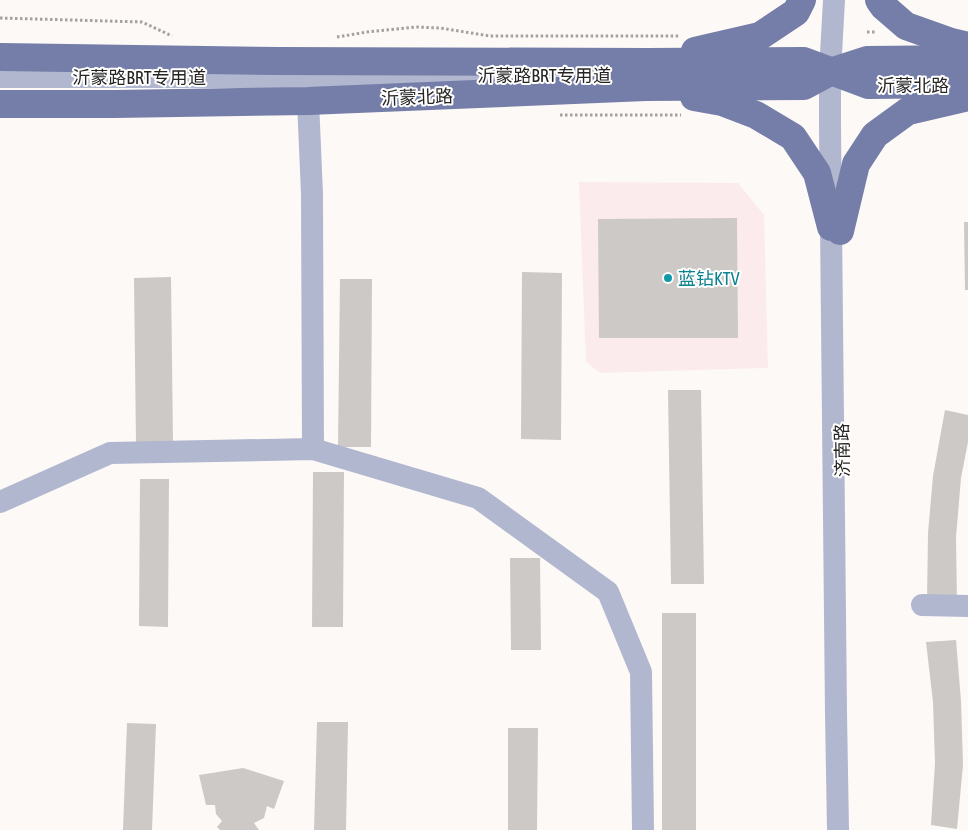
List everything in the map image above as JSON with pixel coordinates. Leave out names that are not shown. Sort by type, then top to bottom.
[{"type":"main road","points":[[647,75],[760,36],[796,12],[802,0]]},
{"type":"main road","points":[[879,0],[884,7],[906,26],[968,46]]},
{"type":"main road","name":"沂蒙北路","points":[[0,56],[279,61],[647,75]]},
{"type":"main road","name":"沂蒙北路","points":[[830,72],[867,60],[968,59]]},
{"type":"main road","name":"沂蒙北路","points":[[0,104],[308,101],[804,61],[868,85],[968,84]]},
{"type":"main road","points":[[647,75],[756,115],[792,137],[817,173],[835,229]]},
{"type":"main road","points":[[835,229],[856,164],[875,135],[908,111],[968,97]]},
{"type":"street","name":"济南路","points":[[834,0],[830,72],[839,127],[835,229],[835,684],[838,830]]},
{"type":"street","name":"沂蒙路BRT专用道","points":[[0,77],[278,77],[968,71]]},
{"type":"street","points":[[308,101],[312,194],[313,448]]},
{"type":"street","name":"济南路","points":[[835,229],[847,830]]},
{"type":"street","points":[[0,502],[110,453],[313,448],[478,498],[608,592],[641,672],[643,830]]},
{"type":"street","points":[[922,605],[968,606]]},
{"type":"path","points":[[0,18],[142,22],[177,38]]},
{"type":"path","points":[[329,38],[416,27],[440,28],[490,36],[680,36]]},
{"type":"shaded area","points":[[579,182],[738,183],[764,215],[768,368],[600,373],[586,362]]},
{"type":"building","name":"蓝钻KTV","points":[[737,218],[738,338],[599,338],[598,219]]},
{"type":"building","points":[[964,222],[968,222],[968,290],[965,290]]},
{"type":"building","points":[[522,272],[562,273],[561,440],[521,439]]},
{"type":"building","points":[[171,277],[173,443],[136,443],[134,278]]},
{"type":"building","points":[[340,279],[372,279],[371,447],[338,447]]},
{"type":"building","points":[[668,390],[701,390],[704,584],[671,584]]},
{"type":"building","points":[[945,410],[968,415],[968,442],[961,478],[956,537],[957,604],[927,602],[928,533],[933,476]]},
{"type":"building","points":[[313,472],[344,472],[343,627],[312,627]]},
{"type":"building","points":[[140,479],[169,479],[168,627],[139,626]]},
{"type":"building","points":[[510,558],[540,558],[541,650],[511,650]]},
{"type":"building","points":[[662,613],[696,613],[696,830],[662,830]]},
{"type":"building","points":[[956,640],[961,701],[963,765],[957,829],[931,825],[935,763],[933,702],[926,642]]},
{"type":"building","points":[[317,722],[348,722],[346,830],[314,830]]},
{"type":"building","points":[[127,723],[156,724],[152,830],[123,830]]},
{"type":"building","points":[[508,728],[538,728],[537,830],[508,830]]},
{"type":"building","points":[[243,768],[284,781],[274,809],[267,806],[264,818],[254,823],[259,830],[220,830],[217,827],[222,821],[216,814],[215,805],[206,805],[199,775]]},
{"type":"place","name":"蓝钻KTV","points":[[668,278]]}]
